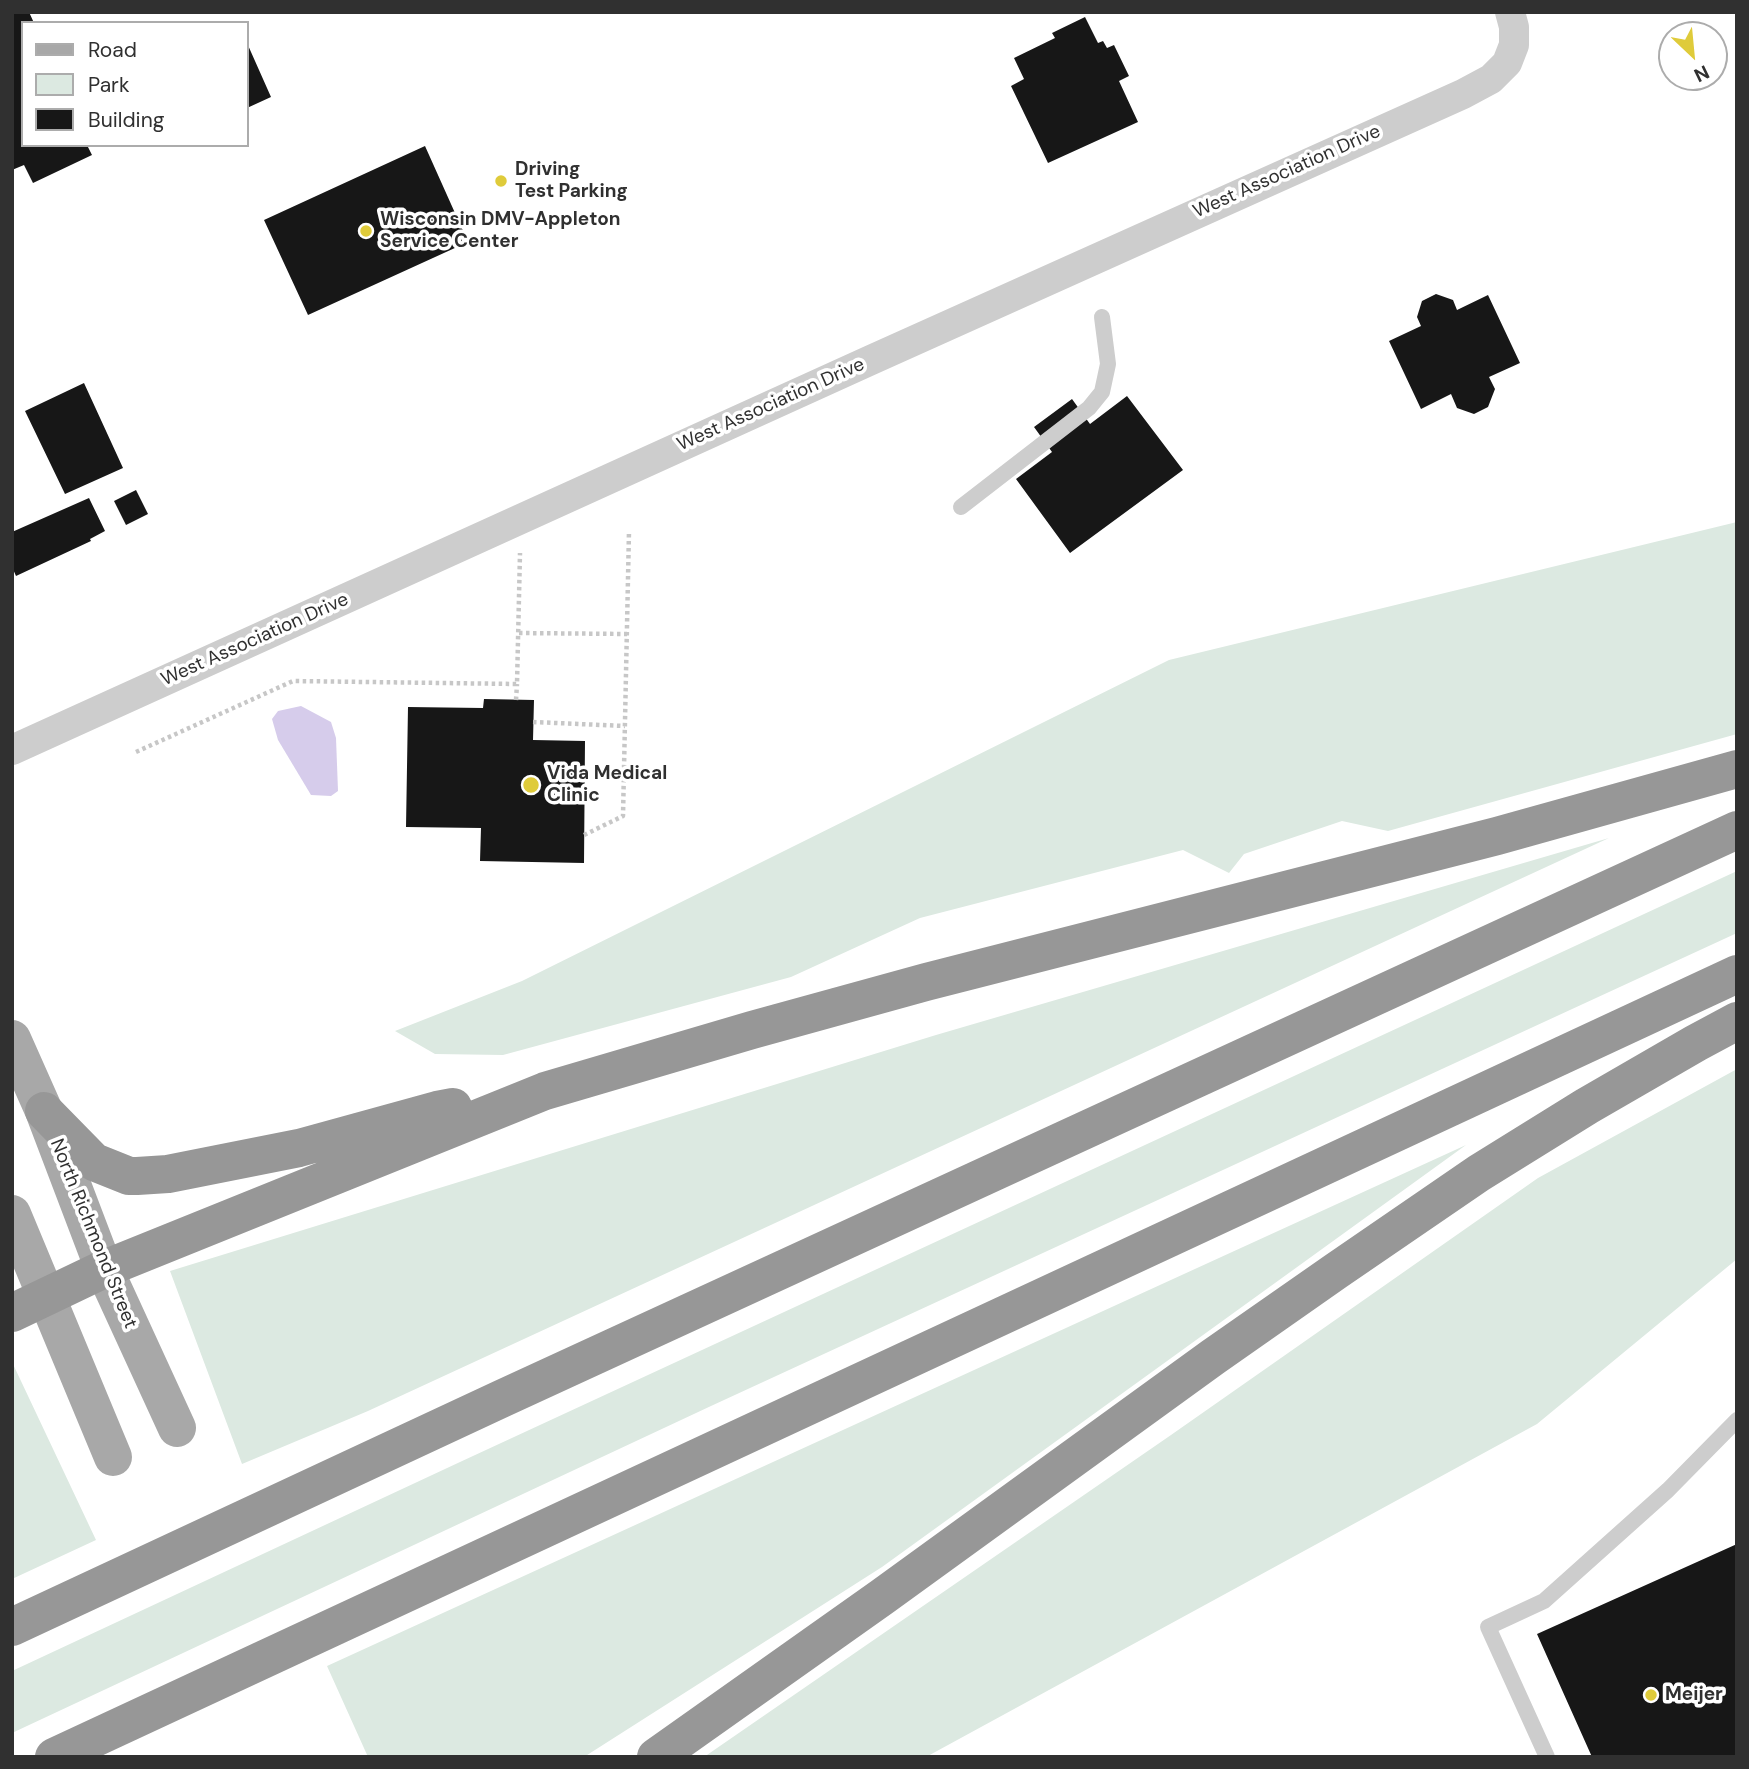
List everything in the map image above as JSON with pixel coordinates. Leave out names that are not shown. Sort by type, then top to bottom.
[{"type":"highway","points":[[12,1313],[104,1269],[545,1091],[926,982],[1497,836],[1737,769]]},
{"type":"highway","points":[[12,1627],[1737,830]]},
{"type":"highway","points":[[54,1757],[1737,974]]},
{"type":"highway","points":[[656,1757],[1213,1357],[1479,1173],[1599,1099],[1737,1021]]},
{"type":"highway","points":[[44,1111],[94,1162],[129,1176],[137,1176],[167,1174],[299,1148],[436,1110],[545,1091]]},
{"type":"main road","name":"North Richmond Street","points":[[12,1039],[44,1111],[104,1269],[177,1428]]},
{"type":"main road","points":[[12,1214],[113,1457]]},
{"type":"street","name":"West Association Drive","points":[[12,750],[1464,94],[1491,79],[1507,64],[1514,45],[1514,27],[1510,12]]},
{"type":"lane","points":[[961,507],[1089,408],[1102,392],[1108,364],[1102,317]]},
{"type":"lane","points":[[1547,1757],[1488,1626],[1544,1601],[1668,1490],[1737,1420]]},
{"type":"path","points":[[516,700],[521,519]]},
{"type":"path","points":[[584,835],[623,816],[629,531]]},
{"type":"path","points":[[519,633],[627,634]]},
{"type":"path","points":[[136,752],[293,681],[517,684]]},
{"type":"path","points":[[533,722],[625,726]]},
{"type":"green space","points":[[1737,522],[1737,734],[1388,831],[1342,821],[1244,854],[1229,873],[1183,850],[920,918],[791,977],[503,1055],[435,1054],[395,1031],[522,981],[1169,660]]},
{"type":"green space","points":[[1609,838],[368,1411],[242,1464],[170,1271],[936,1035]]},
{"type":"green space","points":[[1737,871],[1737,933],[711,1406],[12,1733],[12,1671]]},
{"type":"green space","points":[[1737,1069],[1737,1259],[1537,1424],[926,1757],[704,1757],[1538,1178]]},
{"type":"green space","points":[[1466,1145],[882,1567],[584,1757],[368,1757],[327,1666]]},
{"type":"green space","points":[[12,1362],[96,1540],[12,1579]]},
{"type":"shaded area","points":[[301,706],[331,722],[336,738],[338,791],[331,796],[311,795],[278,740],[272,719],[278,711]]},
{"type":"building","points":[[12,12],[29,12],[33,21],[21,21],[21,147],[88,147],[92,155],[33,183],[24,165],[12,170]]},
{"type":"building","points":[[1085,17],[1098,43],[1103,41],[1107,48],[1114,45],[1129,76],[1119,81],[1138,122],[1048,163],[1011,86],[1024,79],[1014,58],[1055,38],[1052,33]]},
{"type":"building","points":[[248,45],[271,97],[248,108]]},
{"type":"building","name":"Wisconsin DMV-Appleton Service Center","points":[[425,146],[468,242],[308,315],[264,220]]},
{"type":"building","points":[[1436,294],[1453,300],[1457,310],[1488,295],[1520,363],[1489,377],[1495,389],[1488,407],[1474,414],[1457,408],[1451,394],[1421,409],[1389,341],[1421,326],[1417,317],[1422,301]]},
{"type":"building","points":[[84,383],[123,468],[65,494],[25,411]]},
{"type":"building","points":[[1127,396],[1183,470],[1070,553],[1016,479],[1052,452],[1034,427],[1072,399],[1090,424]]},
{"type":"building","points":[[136,490],[148,514],[126,525],[114,501]]},
{"type":"building","points":[[89,498],[105,531],[90,539],[91,541],[16,576],[12,567],[12,532]]},
{"type":"building","points":[[484,699],[534,700],[533,740],[585,741],[584,863],[480,861],[481,828],[406,827],[408,707],[483,708]]},
{"type":"building","name":"Meijer","points":[[1737,1544],[1737,1757],[1592,1757],[1537,1634]]},
{"type":"place","name":"Driving Test Parking","points":[[501,181]]},
{"type":"place","name":"Wisconsin DMV-Appleton Service Center","points":[[366,231]]},
{"type":"place","name":"Vida Medical Clinic","points":[[531,785]]},
{"type":"place","name":"Meijer","points":[[1651,1695]]}]
